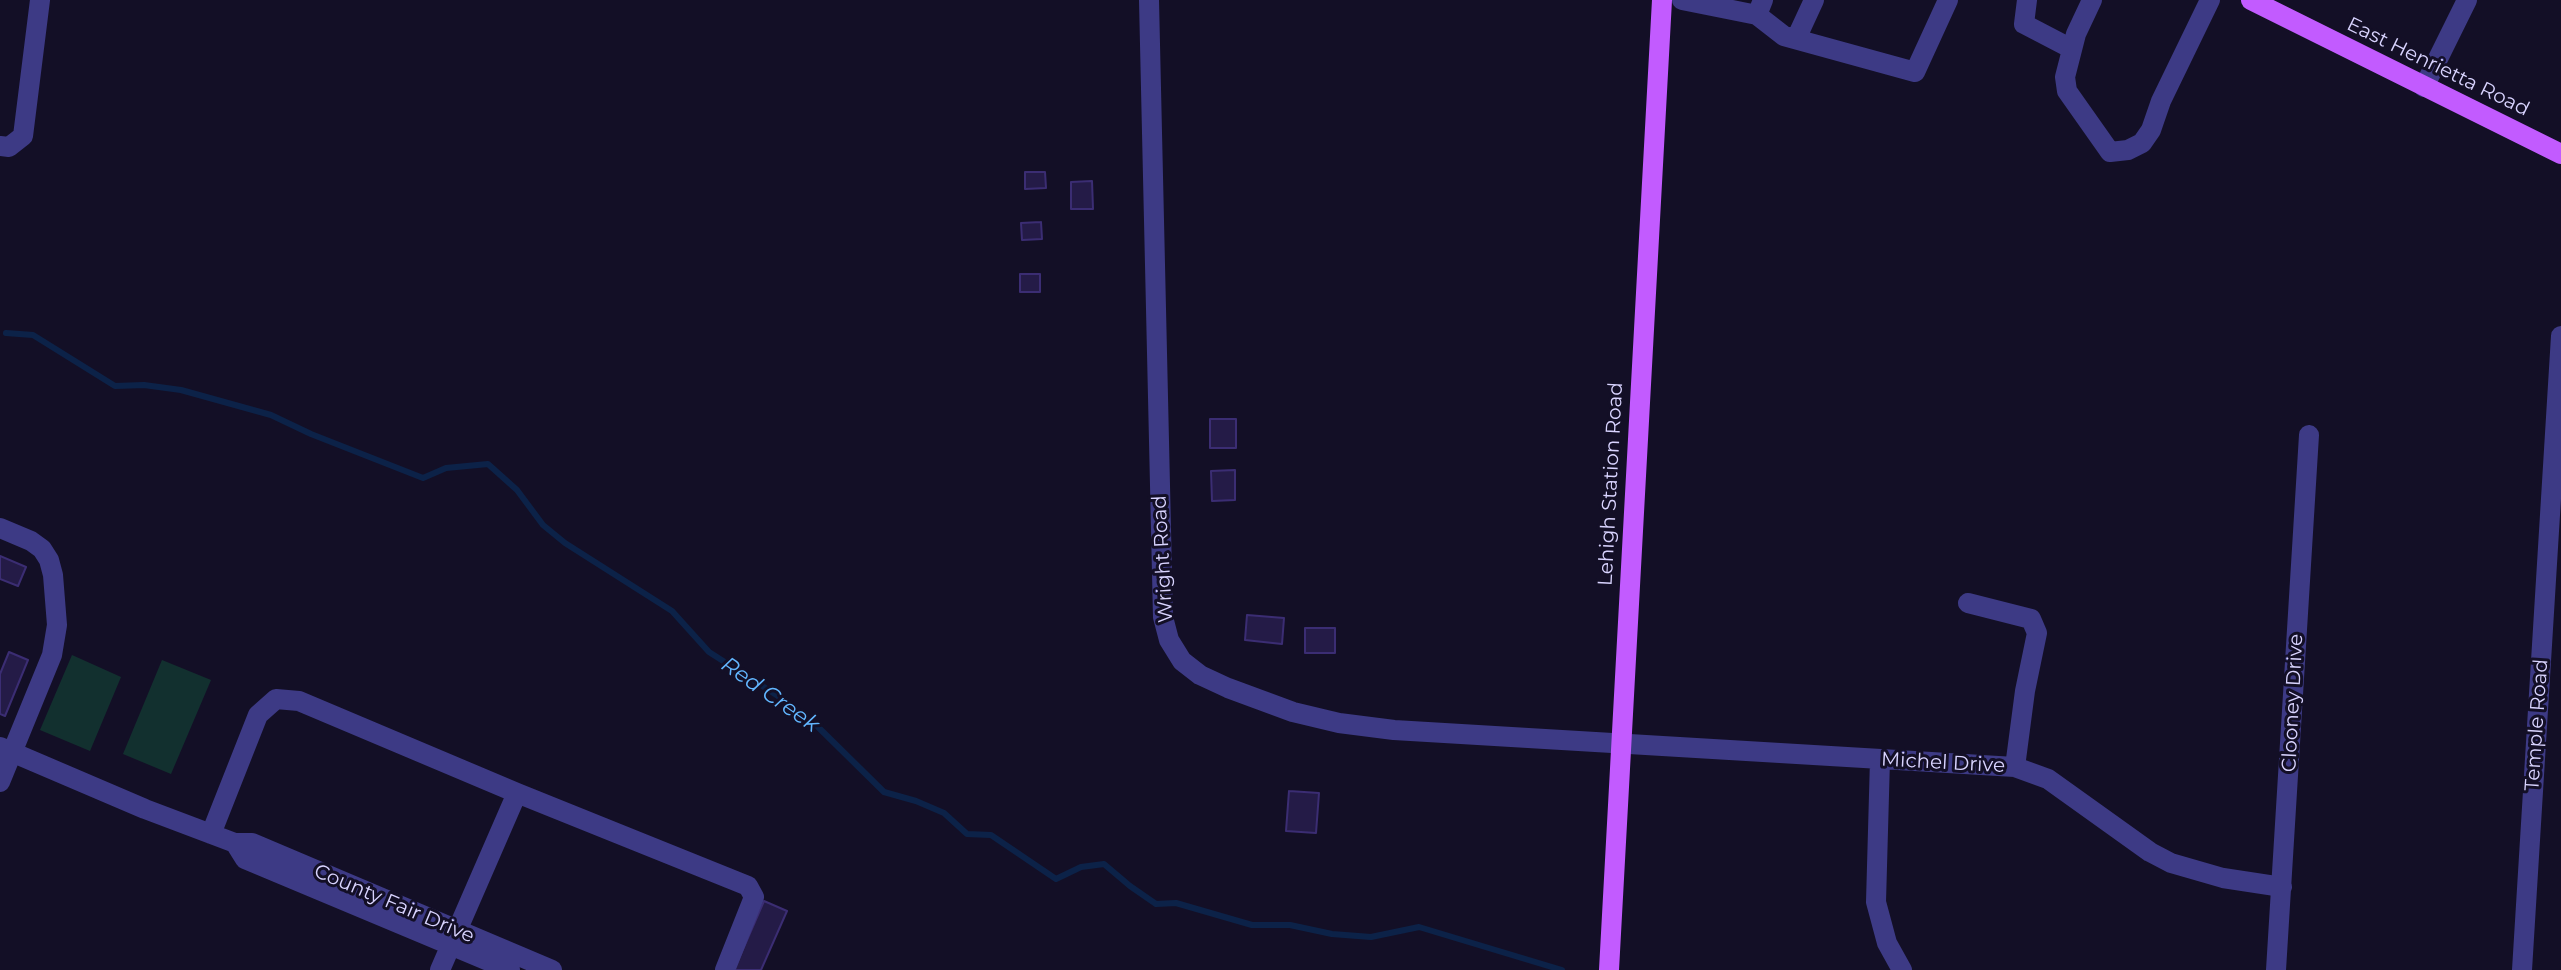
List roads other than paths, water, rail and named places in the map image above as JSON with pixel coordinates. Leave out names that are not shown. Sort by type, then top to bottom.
[{"type":"main road","name":"Lehigh Station Road","points":[[1609,970],[1662,0]]},
{"type":"main road","name":"East Henrietta Road","points":[[2251,0],[2561,154]]},
{"type":"street","points":[[0,146],[9,147],[23,136],[40,0]]},
{"type":"street","name":"Wright Road","points":[[1149,0],[1163,617],[1169,640],[1182,661],[1200,675],[1228,688],[1293,712],[1339,723],[1394,730],[1621,744]]},
{"type":"street","points":[[1682,0],[1760,8],[1784,36],[1915,72],[1948,0]]},
{"type":"street","points":[[1796,39],[1814,0]]},
{"type":"street","points":[[2027,0],[2024,24],[2072,49]]},
{"type":"street","points":[[2092,0],[2076,34],[2065,77],[2067,91],[2110,152],[2128,150],[2142,143],[2151,130],[2161,101],[2210,0]]},
{"type":"street","points":[[2424,87],[2467,0]]},
{"type":"street","name":"Temple Road","points":[[2522,970],[2561,336]]},
{"type":"street","name":"Clooney Drive","points":[[2276,970],[2309,435]]},
{"type":"street","points":[[0,528],[42,549],[53,575],[57,609],[52,655],[6,749],[0,782]]},
{"type":"street","points":[[1968,603],[2031,619],[2037,633],[2025,691],[2015,767]]},
{"type":"street","points":[[211,834],[258,715],[276,699],[299,701],[748,886],[754,897],[725,970]]},
{"type":"street","name":"Michel Drive","points":[[1621,744],[2015,767],[2048,779],[2150,852],[2171,863],[2223,878],[2282,887]]},
{"type":"street","name":"County Fair Drive","points":[[6,749],[235,843],[245,859],[454,938],[552,970]]},
{"type":"street","points":[[1880,759],[1876,902],[1887,943],[1902,970]]},
{"type":"street","points":[[440,970],[517,793]]},
{"type":"street","name":"County Fair Drive","points":[[454,938],[510,970]]},
{"type":"waterway","name":"Red Creek","points":[[6,333],[33,335],[115,386],[144,385],[181,390],[271,415],[423,478],[446,468],[488,464],[517,490],[543,525],[565,543],[672,611],[709,652],[778,696],[817,726],[884,792],[944,813],[967,834],[991,835],[1056,879],[1081,867],[1104,864],[1156,904],[1176,903],[1252,925],[1290,925],[1332,934],[1371,937],[1419,927],[1562,970]]}]
